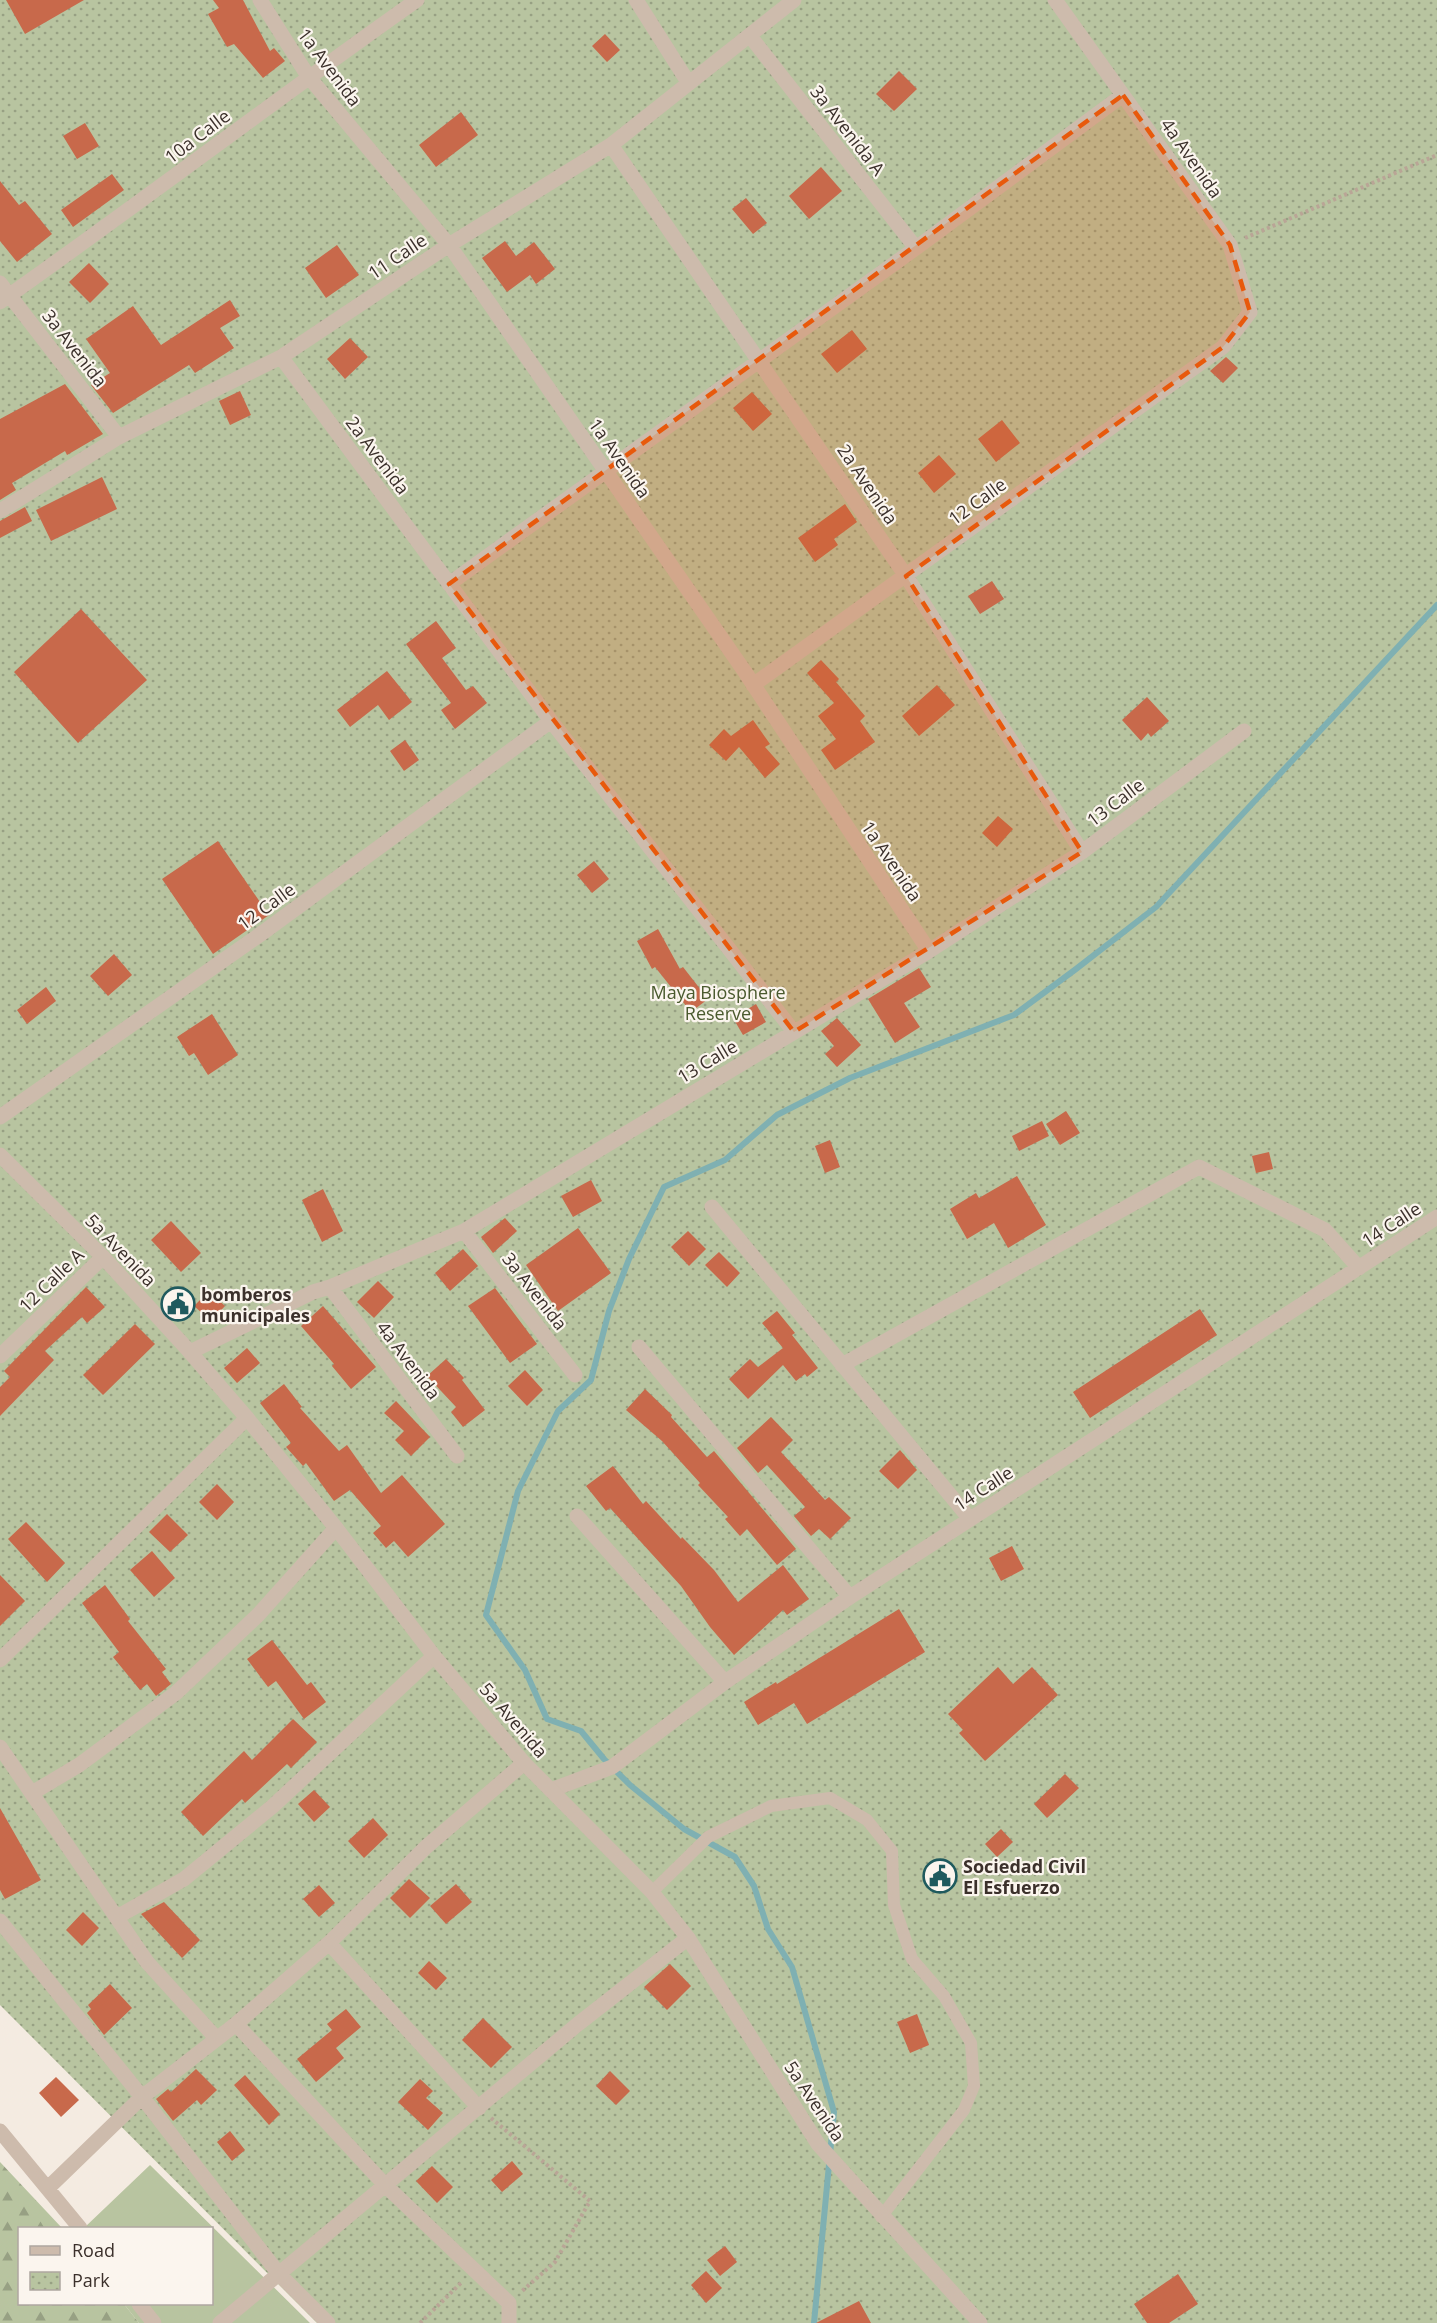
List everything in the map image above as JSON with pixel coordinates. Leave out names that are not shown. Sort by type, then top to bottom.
[{"type":"street","name":"1a Avenida","points":[[260,0],[308,76],[449,245],[753,685],[929,951]]},
{"type":"street","name":"10a Calle","points":[[4,299],[111,224],[308,76],[417,0]]},
{"type":"street","points":[[636,0],[688,82]]},
{"type":"street","name":"11 Calle","points":[[0,511],[119,437],[281,357],[449,245],[611,145],[794,0]]},
{"type":"street","name":"4a Avenida","points":[[1055,0],[1230,244],[1250,312],[1223,347]]},
{"type":"street","name":"3a Avenida A","points":[[750,36],[916,248]]},
{"type":"street","points":[[449,584],[916,248],[1123,95]]},
{"type":"street","name":"2a Avenida","points":[[611,145],[906,576],[1082,852]]},
{"type":"street","name":"3a Avenida","points":[[0,283],[4,299],[119,437]]},
{"type":"street","name":"12 Calle","points":[[753,685],[1223,347]]},
{"type":"street","name":"2a Avenida","points":[[281,357],[551,721],[794,1032]]},
{"type":"street","name":"12 Calle","points":[[0,1117],[274,924],[551,721]]},
{"type":"street","name":"13 Calle","points":[[190,1352],[313,1292],[464,1231],[929,951],[1082,852],[1244,731]]},
{"type":"street","name":"5a Avenida","points":[[0,1155],[103,1257],[190,1352],[247,1418],[336,1528],[434,1656],[524,1763],[652,1892],[688,1938],[818,2144],[881,2217],[980,2323]]},
{"type":"street","points":[[842,1365],[1199,1167],[1325,1230],[1359,1268]]},
{"type":"street","points":[[712,1207],[970,1519]]},
{"type":"street","name":"14 Calle","points":[[551,1790],[612,1767],[725,1682],[849,1597],[1437,1218]]},
{"type":"street","name":"3a Avenida","points":[[464,1231],[575,1375]]},
{"type":"street","name":"12 Calle A","points":[[0,1356],[103,1257]]},
{"type":"street","name":"4a Avenida","points":[[330,1287],[457,1456]]},
{"type":"street","points":[[639,1347],[849,1597]]},
{"type":"street","points":[[0,1660],[247,1418]]},
{"type":"street","points":[[578,1516],[725,1682]]},
{"type":"street","points":[[32,1793],[79,1765],[176,1693],[258,1615],[336,1528]]},
{"type":"street","points":[[117,1917],[184,1880],[273,1806],[434,1656]]},
{"type":"street","points":[[0,1747],[147,1962],[216,2039]]},
{"type":"street","points":[[48,2188],[142,2097],[237,2024],[329,1943],[426,1847],[524,1763]]},
{"type":"street","points":[[0,1921],[142,2097],[279,2274],[328,2323]]},
{"type":"street","points":[[220,2323],[578,2024],[688,1938]]},
{"type":"street","points":[[329,1943],[479,2108]]},
{"type":"street","points":[[237,2024],[385,2185],[509,2303],[509,2323]]},
{"type":"street","points":[[0,2131],[78,2227]]},
{"type":"street","points":[[139,2305],[154,2323]]},
{"type":"lane","points":[[652,1892],[708,1837],[771,1806],[830,1798],[867,1820],[892,1851],[894,1905],[912,1959],[944,1996],[971,2043],[974,2086],[964,2110],[881,2217]]},
{"type":"path","points":[[1230,244],[1437,155]]},
{"type":"path","points":[[479,2108],[590,2202],[555,2262],[509,2303]]},
{"type":"path","points":[[420,2323],[474,2270]]},
{"type":"highlighted area","points":[[1123,95],[1230,245],[1250,312],[1223,347],[906,576],[1082,852],[794,1032],[449,584]]},
{"type":"green space","name":"Maya Biosphere Reserve","points":[[0,0],[1437,0],[1437,2323],[317,2323],[0,2005]]},
{"type":"green space","points":[[0,2162],[61,2227],[18,2227],[18,2305],[125,2305],[139,2323],[0,2323]]},
{"type":"green space","points":[[150,2165],[213,2227],[85,2227]]},
{"type":"green space","points":[[213,2227],[310,2323],[139,2323],[125,2305],[213,2305]]},
{"type":"building","points":[[6,0],[84,0],[25,34]]},
{"type":"building","points":[[213,0],[243,0],[270,51],[274,48],[285,61],[263,78],[234,44],[227,47],[208,14],[219,8]]},
{"type":"building","points":[[605,34],[620,50],[607,62],[592,46]]},
{"type":"building","points":[[899,71],[917,89],[894,111],[876,94]]},
{"type":"building","points":[[461,112],[478,135],[436,167],[419,145]]},
{"type":"building","points":[[85,123],[99,146],[77,159],[63,136]]},
{"type":"building","points":[[821,167],[842,191],[809,219],[789,196]]},
{"type":"building","points":[[112,174],[124,190],[73,227],[61,210]]},
{"type":"building","points":[[0,181],[19,205],[25,201],[52,234],[17,262],[0,241]]},
{"type":"building","points":[[746,198],[767,223],[753,234],[732,209]]},
{"type":"building","points":[[505,241],[516,256],[534,242],[555,269],[536,284],[530,275],[507,292],[482,258]]},
{"type":"building","points":[[337,245],[359,275],[326,298],[305,268]]},
{"type":"building","points":[[89,263],[109,284],[90,303],[69,282]]},
{"type":"building","points":[[230,300],[240,316],[220,328],[234,348],[195,373],[189,365],[113,413],[91,385],[110,373],[86,339],[133,306],[161,345]]},
{"type":"building","points":[[852,330],[867,349],[837,373],[821,354]]},
{"type":"building","points":[[350,338],[368,357],[345,379],[327,359]]},
{"type":"building","points":[[1226,357],[1238,368],[1223,383],[1210,371]]},
{"type":"building","points":[[65,384],[103,434],[67,455],[65,451],[12,483],[16,490],[0,500],[0,419]]},
{"type":"building","points":[[240,391],[251,415],[230,425],[219,401]]},
{"type":"building","points":[[752,392],[772,414],[753,431],[733,408]]},
{"type":"building","points":[[1002,420],[1020,443],[996,462],[978,439]]},
{"type":"building","points":[[939,455],[956,474],[934,493],[918,473]]},
{"type":"building","points":[[102,477],[117,509],[51,541],[36,510]]},
{"type":"building","points":[[845,504],[857,522],[834,539],[838,545],[815,562],[798,538]]},
{"type":"building","points":[[25,507],[32,521],[0,538],[0,521]]},
{"type":"building","points":[[992,581],[1004,599],[980,614],[968,596]]},
{"type":"building","points":[[81,609],[147,680],[78,743],[14,672]]},
{"type":"building","points":[[436,621],[456,648],[442,658],[466,690],[473,686],[487,703],[455,729],[441,710],[451,703],[406,644]]},
{"type":"building","points":[[821,660],[839,679],[836,682],[865,716],[860,721],[875,742],[835,770],[821,750],[836,739],[818,716],[834,703],[807,673]]},
{"type":"building","points":[[387,671],[412,702],[389,720],[378,705],[350,727],[337,710]]},
{"type":"building","points":[[937,685],[955,705],[919,736],[902,716]]},
{"type":"building","points":[[1147,697],[1169,721],[1151,737],[1148,733],[1141,741],[1122,720]]},
{"type":"building","points":[[753,720],[770,744],[765,747],[780,764],[765,778],[739,747],[726,761],[709,745],[724,729],[731,736]]},
{"type":"building","points":[[405,740],[419,760],[404,771],[390,751]]},
{"type":"building","points":[[998,816],[1013,829],[997,847],[982,833]]},
{"type":"building","points":[[218,841],[269,915],[213,954],[162,879]]},
{"type":"building","points":[[594,861],[609,879],[592,893],[577,875]]},
{"type":"building","points":[[658,929],[680,969],[683,967],[708,999],[691,1012],[655,967],[652,969],[637,941]]},
{"type":"building","points":[[114,954],[132,975],[108,996],[90,976]]},
{"type":"building","points":[[919,968],[931,987],[904,1003],[920,1027],[895,1043],[868,999]]},
{"type":"building","points":[[46,987],[56,1001],[27,1024],[17,1010]]},
{"type":"building","points":[[756,1004],[766,1022],[743,1035],[733,1018]]},
{"type":"building","points":[[212,1014],[238,1055],[208,1075],[194,1053],[189,1056],[177,1037]]},
{"type":"building","points":[[837,1018],[861,1045],[837,1067],[825,1054],[834,1046],[821,1031]]},
{"type":"building","points":[[1066,1111],[1080,1133],[1060,1145],[1046,1124]]},
{"type":"building","points":[[1042,1121],[1049,1136],[1019,1151],[1012,1136]]},
{"type":"building","points":[[830,1140],[840,1167],[825,1173],[815,1146]]},
{"type":"building","points":[[1269,1152],[1273,1169],[1256,1173],[1252,1156]]},
{"type":"building","points":[[1017,1176],[1046,1225],[1008,1248],[994,1223],[967,1239],[950,1209],[976,1193],[979,1198]]},
{"type":"building","points":[[591,1180],[602,1201],[573,1217],[561,1196]]},
{"type":"building","points":[[323,1189],[343,1231],[322,1242],[302,1200]]},
{"type":"building","points":[[505,1218],[517,1231],[493,1253],[481,1237]]},
{"type":"building","points":[[171,1221],[201,1253],[181,1272],[151,1240]]},
{"type":"building","points":[[578,1228],[611,1273],[558,1311],[526,1265]]},
{"type":"building","points":[[688,1231],[706,1249],[689,1266],[671,1247]]},
{"type":"building","points":[[463,1249],[478,1266],[450,1291],[435,1273]]},
{"type":"building","points":[[719,1252],[740,1273],[727,1287],[705,1265]]},
{"type":"building","points":[[378,1281],[394,1297],[374,1318],[357,1302]]},
{"type":"building","points":[[86,1287],[105,1307],[87,1323],[82,1317],[45,1351],[54,1360],[0,1416],[0,1387],[10,1377],[4,1371]]},
{"type":"building","points":[[495,1288],[537,1344],[510,1363],[468,1306]]},
{"type":"building","points":[[209,1291],[225,1306],[211,1321],[194,1306]]},
{"type":"building","points":[[323,1306],[376,1367],[351,1389],[332,1366],[334,1364],[301,1326]]},
{"type":"building","points":[[1200,1309],[1217,1335],[1090,1418],[1073,1392]]},
{"type":"building","points":[[777,1311],[795,1333],[792,1335],[818,1368],[807,1377],[805,1374],[796,1381],[783,1365],[748,1399],[729,1379],[750,1359],[758,1367],[783,1348],[762,1323]]},
{"type":"building","points":[[135,1324],[155,1344],[103,1395],[83,1375]]},
{"type":"building","points":[[247,1348],[260,1363],[237,1383],[224,1368]]},
{"type":"building","points":[[446,1359],[464,1378],[462,1380],[485,1410],[463,1427],[451,1412],[456,1407],[427,1376]]},
{"type":"building","points":[[525,1370],[543,1390],[527,1406],[508,1386]]},
{"type":"building","points":[[284,1384],[302,1407],[300,1408],[339,1451],[347,1445],[381,1493],[402,1475],[445,1524],[408,1557],[394,1541],[386,1548],[373,1533],[381,1526],[350,1490],[334,1501],[306,1463],[303,1466],[286,1447],[291,1443],[260,1403]]},
{"type":"building","points":[[645,1389],[672,1415],[671,1417],[707,1457],[714,1451],[796,1549],[777,1565],[747,1529],[740,1536],[725,1519],[728,1517],[662,1441],[626,1410]]},
{"type":"building","points":[[396,1401],[430,1437],[411,1456],[395,1440],[404,1431],[384,1413]]},
{"type":"building","points":[[771,1417],[793,1440],[781,1452],[825,1500],[829,1497],[851,1518],[830,1539],[819,1529],[811,1536],[794,1516],[805,1507],[767,1465],[758,1473],[737,1448]]},
{"type":"building","points":[[900,1450],[917,1470],[898,1489],[879,1471]]},
{"type":"building","points":[[613,1466],[643,1504],[646,1501],[714,1570],[738,1602],[783,1565],[809,1599],[787,1615],[783,1610],[734,1655],[710,1627],[681,1586],[610,1508],[606,1511],[586,1486]]},
{"type":"building","points":[[217,1484],[234,1502],[217,1520],[199,1502]]},
{"type":"building","points":[[167,1514],[188,1535],[170,1552],[149,1532]]},
{"type":"building","points":[[26,1522],[65,1563],[47,1582],[8,1539]]},
{"type":"building","points":[[1012,1546],[1024,1569],[1001,1581],[989,1558]]},
{"type":"building","points":[[152,1551],[175,1578],[154,1597],[130,1570]]},
{"type":"building","points":[[0,1575],[25,1601],[0,1626]]},
{"type":"building","points":[[105,1585],[130,1619],[128,1621],[166,1669],[162,1672],[171,1684],[156,1696],[147,1684],[140,1690],[113,1657],[119,1652],[82,1603]]},
{"type":"building","points":[[899,1609],[925,1652],[807,1724],[794,1703],[758,1725],[744,1702]]},
{"type":"building","points":[[272,1640],[307,1685],[311,1682],[326,1702],[304,1719],[276,1681],[268,1687],[247,1659]]},
{"type":"building","points":[[998,1667],[1013,1684],[1032,1667],[1058,1695],[985,1761],[959,1733],[963,1730],[948,1714]]},
{"type":"building","points":[[293,1719],[317,1742],[291,1768],[287,1764],[245,1803],[242,1799],[203,1836],[181,1812],[244,1751],[252,1760]]},
{"type":"building","points":[[1065,1774],[1079,1788],[1047,1818],[1034,1804]]},
{"type":"building","points":[[314,1790],[330,1807],[314,1822],[298,1804]]},
{"type":"building","points":[[0,1808],[41,1880],[5,1899],[0,1890]]},
{"type":"building","points":[[373,1818],[388,1835],[364,1858],[348,1841]]},
{"type":"building","points":[[1001,1829],[1013,1842],[997,1857],[985,1844]]},
{"type":"building","points":[[409,1879],[430,1898],[410,1918],[390,1898]]},
{"type":"building","points":[[456,1884],[472,1902],[446,1924],[430,1906]]},
{"type":"building","points":[[319,1885],[335,1903],[319,1917],[303,1899]]},
{"type":"building","points":[[164,1902],[200,1940],[182,1958],[141,1914]]},
{"type":"building","points":[[83,1912],[99,1928],[82,1946],[66,1930]]},
{"type":"building","points":[[429,1961],[447,1978],[436,1990],[418,1973]]},
{"type":"building","points":[[670,1964],[691,1986],[667,2010],[644,1987]]},
{"type":"building","points":[[110,1984],[132,2008],[104,2035],[87,2013],[91,2009],[88,2005]]},
{"type":"building","points":[[346,2009],[361,2027],[336,2048],[344,2058],[316,2082],[297,2059],[332,2030],[327,2024]]},
{"type":"building","points":[[917,2014],[929,2045],[910,2053],[897,2022]]},
{"type":"building","points":[[483,2018],[512,2047],[491,2068],[462,2040]]},
{"type":"building","points":[[196,2069],[217,2090],[201,2105],[197,2100],[173,2121],[156,2099],[168,2089],[171,2092]]},
{"type":"building","points":[[610,2071],[630,2091],[616,2105],[596,2086]]},
{"type":"building","points":[[245,2075],[280,2114],[269,2125],[234,2085]]},
{"type":"building","points":[[56,2077],[79,2100],[61,2117],[39,2093]]},
{"type":"building","points":[[420,2079],[433,2091],[426,2098],[443,2113],[428,2130],[398,2102]]},
{"type":"building","points":[[230,2131],[245,2150],[232,2161],[217,2142]]},
{"type":"building","points":[[512,2161],[523,2174],[502,2192],[491,2180]]},
{"type":"building","points":[[432,2166],[453,2187],[437,2203],[416,2181]]},
{"type":"building","points":[[725,2246],[737,2262],[720,2276],[707,2260]]},
{"type":"building","points":[[706,2271],[722,2288],[706,2303],[691,2285]]},
{"type":"building","points":[[1178,2274],[1198,2304],[1169,2323],[1147,2323],[1134,2304]]},
{"type":"building","points":[[859,2301],[871,2323],[816,2323]]},
{"type":"waterway","points":[[814,2323],[834,2112],[792,1967],[768,1929],[754,1886],[735,1857],[684,1829],[630,1785],[581,1731],[547,1719],[525,1670],[486,1615],[518,1491],[558,1411],[591,1380],[609,1311],[629,1259],[664,1187],[725,1160],[777,1115],[850,1078],[1014,1015],[1076,969],[1156,907],[1437,605]]},
{"type":"place","name":"bomberos municipales","points":[[178,1304]]},
{"type":"place","name":"Sociedad Civil El Esfuerzo","points":[[940,1876]]}]
